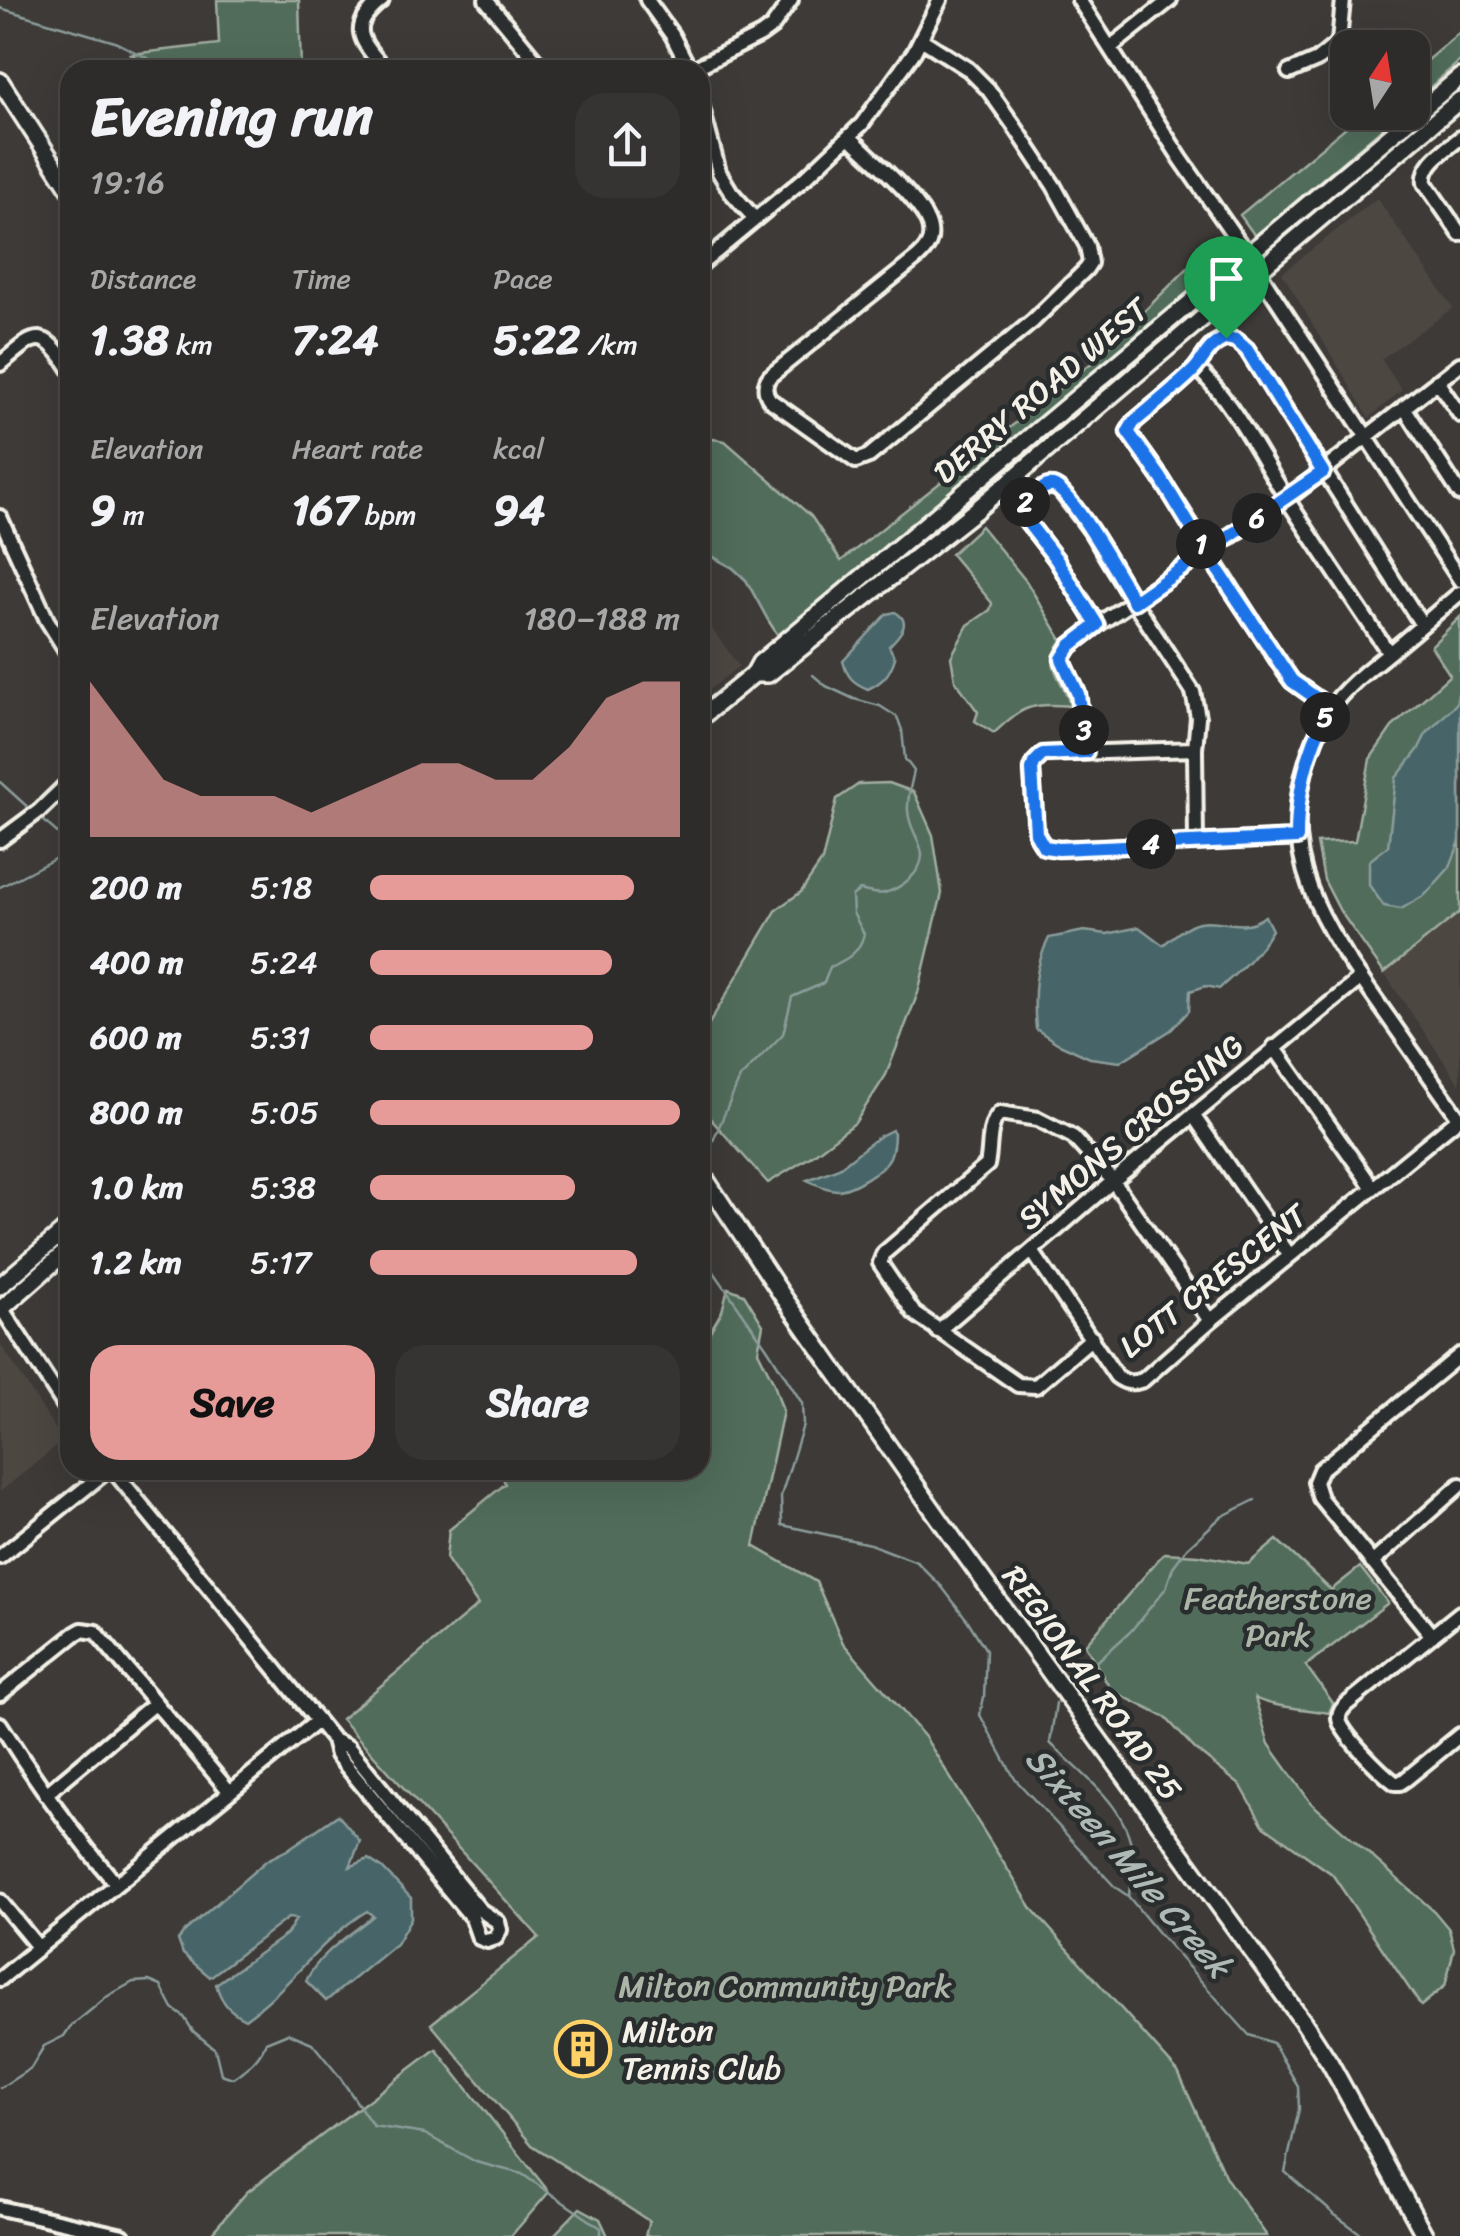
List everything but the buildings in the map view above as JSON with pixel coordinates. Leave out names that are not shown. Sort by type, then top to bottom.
[{"type":"main road","name":"DERRY ROAD WEST","points":[[710,710],[754,674],[760,663],[1460,76]]},
{"type":"main road","points":[[0,81],[60,174]]},
{"type":"main road","name":"DERRY ROAD WEST","points":[[754,674],[768,674],[958,524],[1460,100]]},
{"type":"main road","name":"REGIONAL ROAD 25","points":[[710,1186],[962,1551],[1304,2023],[1425,2236]]},
{"type":"main road","points":[[0,1286],[60,1235]]},
{"type":"main road","points":[[1,1308],[60,1257]]},
{"type":"street","points":[[377,60],[364,43],[361,29],[364,17],[382,0]]},
{"type":"street","points":[[486,0],[536,60]]},
{"type":"street","points":[[648,0],[686,60]]},
{"type":"street","points":[[710,60],[772,27],[792,0]]},
{"type":"street","points":[[710,257],[850,138],[887,92],[921,39],[940,0]]},
{"type":"street","points":[[1080,0],[1460,580]]},
{"type":"street","points":[[1111,47],[1170,0]]},
{"type":"street","points":[[1288,72],[1317,60],[1339,42],[1344,0]]},
{"type":"street","points":[[850,138],[891,176],[926,217],[929,244],[917,258],[770,376],[766,389],[770,400],[856,460],[870,456],[1033,321],[1090,263],[1087,246],[1054,186],[988,89],[968,69],[921,39]]},
{"type":"street","points":[[710,138],[719,172],[755,219]]},
{"type":"street","points":[[1460,138],[1428,166],[1424,176],[1460,234]]},
{"type":"street","points":[[0,364],[28,339],[48,342],[60,356]]},
{"type":"street","points":[[1330,708],[1292,681],[1128,432],[1134,422],[1196,368],[1216,342],[1236,340],[1247,350],[1422,625]]},
{"type":"street","points":[[1086,752],[1078,694],[1062,659],[1070,646],[1287,499],[1460,364]]},
{"type":"street","points":[[1196,368],[1210,380],[1236,417],[1388,654]]},
{"type":"street","points":[[1437,382],[1460,415]]},
{"type":"street","points":[[1404,407],[1460,494]]},
{"type":"street","points":[[1097,625],[1056,559],[1022,515],[1024,503],[1045,487],[1056,487],[1092,531],[1193,692],[1198,717],[1196,841]]},
{"type":"street","points":[[0,517],[60,641]]},
{"type":"street","points":[[1460,593],[1369,668],[1330,708],[1302,777],[1297,806],[1297,838],[1304,873],[1321,917],[1460,1119]]},
{"type":"street","points":[[1195,750],[1043,754],[1032,770],[1036,833],[1044,847],[1297,838]]},
{"type":"street","points":[[0,840],[60,791]]},
{"type":"street","name":"SYMONS CROSSING","points":[[938,1330],[1361,978]]},
{"type":"street","points":[[1274,1047],[1373,1188]]},
{"type":"street","points":[[1092,1338],[1036,1386],[1025,1387],[1010,1381],[914,1313],[880,1261],[882,1255],[987,1165],[992,1124],[1000,1113],[1038,1119],[1073,1137],[1113,1181],[1210,1321]]},
{"type":"street","points":[[1194,1115],[1290,1256]]},
{"type":"street","name":"LOTT CRESCENT","points":[[1032,1251],[1116,1376],[1135,1383],[1460,1119]]},
{"type":"street","points":[[1,1308],[60,1399]]},
{"type":"street","points":[[1432,1636],[1315,1488],[1320,1470],[1460,1355]]},
{"type":"street","points":[[0,1556],[98,1480]]},
{"type":"street","points":[[119,1480],[472,1918],[479,1938],[496,1938],[498,1922],[480,1910],[348,1746],[332,1740]]},
{"type":"street","points":[[1372,1563],[1460,1485]]},
{"type":"street","points":[[1460,1613],[1340,1713],[1340,1724],[1354,1742],[1388,1778],[1400,1783],[1460,1735]]},
{"type":"street","points":[[0,1694],[75,1634],[90,1630],[102,1638],[230,1792]]},
{"type":"street","points":[[46,1794],[155,1703]]},
{"type":"street","points":[[0,1979],[316,1722]]},
{"type":"street","points":[[0,1724],[76,1836],[116,1884]]},
{"type":"street","points":[[0,1901],[38,1947]]},
{"type":"street","points":[[0,2208],[123,2236]]},
{"type":"shaded area","points":[[1377,198],[1453,308],[1381,359],[1402,390],[1369,418],[1282,273]]},
{"type":"shaded area","points":[[710,626],[739,666],[710,689]]},
{"type":"shaded area","points":[[1460,912],[1460,1085],[1384,973]]},
{"type":"shaded area","points":[[0,1343],[60,1436],[60,1443],[0,1492]]},
{"type":"green space","points":[[217,0],[299,0],[301,60],[138,60],[131,54],[219,44]]},
{"type":"green space","points":[[1460,32],[1460,61],[1430,87],[1430,58]]},
{"type":"green space","points":[[1342,130],[1380,130],[1255,236],[1240,215]]},
{"type":"green space","points":[[1215,241],[1230,247],[1125,364],[784,645],[746,580],[710,556],[710,439],[725,441],[811,516],[841,561],[1094,361]]},
{"type":"green space","points":[[981,526],[1026,581],[1062,640],[1054,666],[1070,706],[1028,708],[994,733],[975,721],[978,712],[955,680],[951,657],[968,625],[990,610],[992,603],[951,554]]},
{"type":"green space","points":[[1460,617],[1460,912],[1384,973],[1340,911],[1324,880],[1317,843],[1355,841],[1370,759],[1392,727],[1450,675],[1431,646]]},
{"type":"green space","points":[[889,783],[914,792],[933,835],[942,893],[918,993],[886,1075],[855,1123],[768,1183],[710,1118],[710,1022],[777,909],[801,892],[822,861],[837,799],[859,784]]},
{"type":"green space","name":"Milton Community Park","points":[[728,1288],[744,1294],[763,1325],[758,1351],[783,1411],[754,1546],[816,1582],[843,1643],[925,1737],[1033,1910],[1178,2072],[1226,2178],[1267,2236],[645,2236],[649,2221],[532,2145],[431,2024],[539,1937],[341,1719],[478,1605],[446,1558],[449,1530],[505,1484],[504,1480],[710,1480],[710,1332],[722,1311]]},
{"type":"green space","name":"Featherstone Park","points":[[1277,1540],[1331,1590],[1360,1567],[1388,1603],[1306,1666],[1333,1703],[1329,1713],[1279,1706],[1255,1698],[1269,1744],[1311,1803],[1434,1911],[1449,1929],[1454,1949],[1445,1986],[1421,2006],[1332,1874],[1263,1825],[1241,1786],[1195,1749],[1166,1718],[1111,1690],[1085,1645],[1164,1553],[1248,1564]]},
{"type":"green space","points":[[436,2049],[549,2192],[511,2236],[209,2236],[247,2192]]},
{"type":"green space","points":[[580,2208],[600,2219],[608,2236],[553,2236]]},
{"type":"water","points":[[895,612],[904,624],[889,646],[895,658],[885,677],[868,689],[851,679],[843,661],[887,614]]},
{"type":"water","points":[[1458,694],[1460,841],[1450,867],[1425,895],[1401,909],[1384,906],[1369,885],[1369,861],[1388,846],[1396,778],[1426,734],[1456,704]]},
{"type":"water","points":[[1265,916],[1272,930],[1241,968],[1219,989],[1206,986],[1190,991],[1189,1011],[1171,1030],[1120,1062],[1090,1058],[1036,1029],[1036,982],[1049,938],[1084,931],[1107,934],[1139,927],[1163,945],[1199,922],[1248,924]]},
{"type":"water","points":[[892,1130],[890,1157],[866,1178],[837,1190],[807,1180],[839,1168]]},
{"type":"water","points":[[338,1815],[360,1841],[350,1867],[368,1859],[382,1868],[411,1898],[411,1918],[396,1944],[326,2001],[306,1981],[327,1953],[373,1916],[367,1911],[334,1935],[245,2019],[226,2005],[216,1984],[287,1934],[296,1919],[288,1918],[210,1977],[183,1954],[178,1940],[267,1860]]},
{"type":"waterway","points":[[0,8],[115,42],[152,60]]},
{"type":"waterway","points":[[710,555],[746,580],[768,620]]},
{"type":"waterway","points":[[710,1148],[740,1078],[783,1034],[792,997],[824,983],[830,967],[859,946],[864,934],[853,913],[852,896],[860,890],[881,894],[897,888],[914,875],[921,863],[908,811],[914,771],[905,759],[897,717],[880,706],[826,686],[813,675]]},
{"type":"waterway","name":"Sixteen Mile Creek","points":[[0,782],[32,811]]},
{"type":"waterway","name":"Sixteen Mile Creek","points":[[38,816],[60,835]]},
{"type":"waterway","points":[[0,887],[60,856]]},
{"type":"waterway","name":"Sixteen Mile Creek","points":[[710,1266],[802,1403],[803,1425],[781,1496],[782,1525],[870,1544],[917,1562],[942,1587],[986,1650],[980,1715],[1015,1779],[1115,1887],[1128,1896],[1249,2035],[1273,2043],[1298,2086],[1299,2109],[1285,2172],[1364,2236]]},
{"type":"waterway","points":[[1082,1675],[1130,1632],[1166,1588],[1173,1567],[1187,1548],[1221,1517],[1255,1500]]},
{"type":"waterway","points":[[1056,1703],[1050,1743],[1105,1795],[1125,1827],[1133,1863],[1129,1894]]},
{"type":"waterway","points":[[0,2088],[31,2068],[44,2046],[64,2036],[108,1996],[133,1982],[149,1981],[161,1986],[173,2009],[215,2049],[221,2074],[233,2078],[248,2067],[266,2042],[288,2033],[312,2043],[373,2126],[425,2134],[476,2162],[522,2174],[601,2228],[601,2236]]},
{"type":"place","name":"Milton Tennis Club","points":[[583,2049]]},
{"type":"route","points":[[1226,338],[1216,342],[1196,368],[1134,422],[1128,432],[1206,552],[1134,602],[1092,531],[1060,490],[1045,487],[1024,503],[1022,515],[1056,559],[1097,625],[1070,646],[1062,659],[1078,694],[1086,752],[1043,754],[1032,770],[1036,833],[1044,847],[1297,838],[1302,777],[1330,708],[1292,681],[1206,552],[1323,472],[1247,350],[1236,340],[1226,338]]}]
